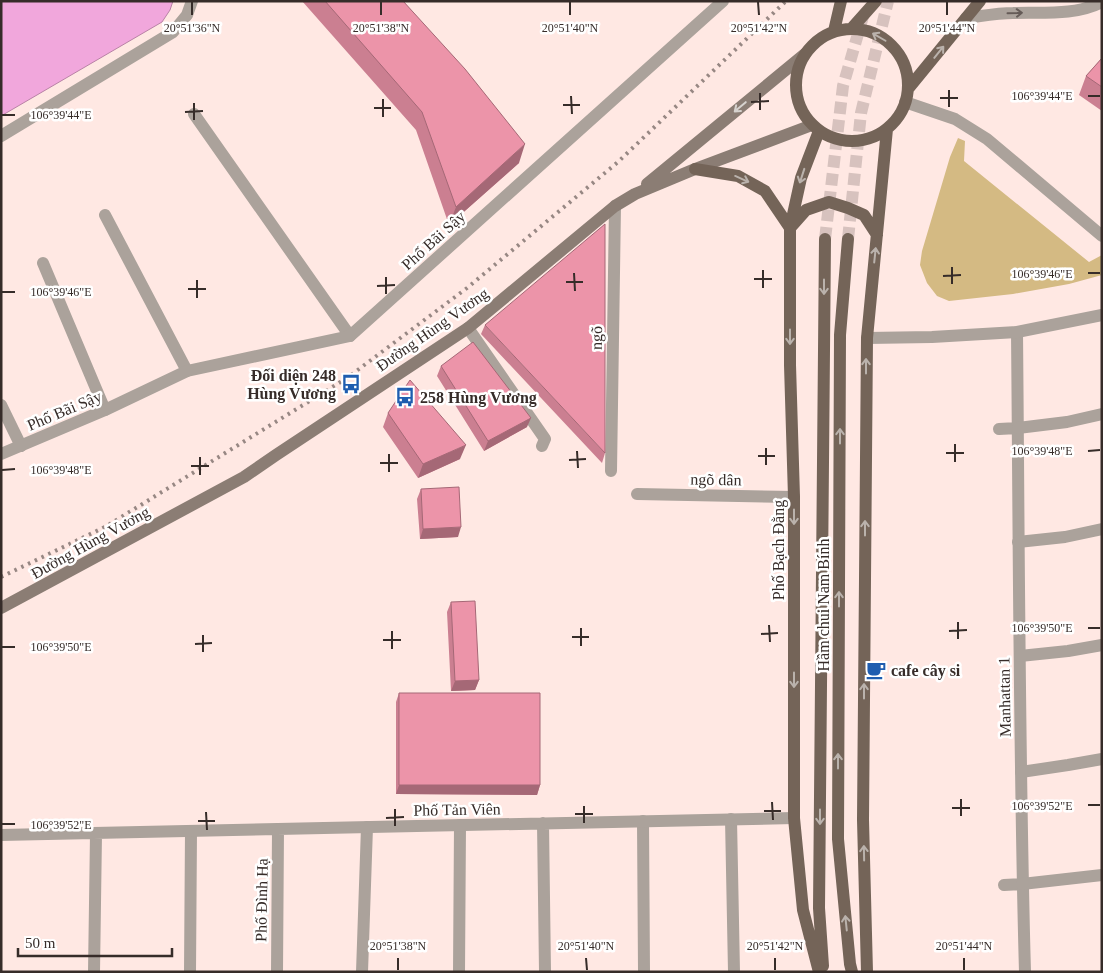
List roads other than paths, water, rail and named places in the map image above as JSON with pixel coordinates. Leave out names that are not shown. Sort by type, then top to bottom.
[{"type":"main road","points":[[834,31],[841,1]]},
{"type":"main road","points":[[852,28],[876,1]]},
{"type":"main road","points":[[906,96],[907,74],[902,59],[893,47],[881,37],[867,31],[852,28],[834,31],[818,40],[805,54],[798,68],[797,98],[802,112],[816,128],[840,140],[857,141],[873,137],[887,129],[898,117],[906,96],[980,1]]},
{"type":"main road","name":"Đường Hùng Vương","points":[[636,194],[805,54]]},
{"type":"main road","name":"Đường Hùng Vương","points":[[1,608],[244,477],[468,328],[615,206],[636,194],[695,169],[816,128]]},
{"type":"main road","name":"Phố Bạch Đằng","points":[[816,128],[801,178],[790,228],[790,365],[794,497],[794,818],[803,910],[819,972]]},
{"type":"main road","points":[[867,972],[864,820],[867,338],[887,129]]},
{"type":"main road","points":[[695,169],[738,176],[765,191],[790,228],[806,210],[829,202],[864,215],[877,234]]},
{"type":"main road","name":"Hầm chui Nam Bính","points":[[824,972],[819,908],[825,239]]},
{"type":"main road","name":"Hầm chui Nam Bính","points":[[848,239],[840,334],[838,839],[852,972]]},
{"type":"street","points":[[1,136],[173,32],[187,15],[192,1]]},
{"type":"street","name":"Phố Bãi Sậy","points":[[1,454],[105,410],[187,372],[350,336],[723,1]]},
{"type":"street","points":[[966,18],[1010,13],[1075,11],[1092,7],[1102,2]]},
{"type":"street","points":[[906,96],[955,119],[987,139],[1102,236]]},
{"type":"street","points":[[194,114],[350,336]]},
{"type":"street","name":"ngõ","points":[[611,471],[615,206]]},
{"type":"street","points":[[106,215],[187,372]]},
{"type":"street","points":[[43,264],[105,410]]},
{"type":"street","points":[[867,338],[932,337],[1017,332],[1102,315]]},
{"type":"street","points":[[468,328],[545,439],[542,446]]},
{"type":"street","name":"Manhattan 1","points":[[1017,332],[1022,884],[1025,972]]},
{"type":"street","points":[[1,405],[21,446]]},
{"type":"street","points":[[999,430],[1067,422],[1102,414]]},
{"type":"street","name":"ngõ dân","points":[[637,494],[794,497]]},
{"type":"street","points":[[1018,542],[1065,537],[1102,529]]},
{"type":"street","points":[[1020,656],[1102,645]]},
{"type":"street","points":[[1021,772],[1102,759]]},
{"type":"street","name":"Phố Tản Viên","points":[[1,836],[794,818]]},
{"type":"street","points":[[731,819],[734,972]]},
{"type":"street","points":[[643,821],[644,972]]},
{"type":"street","points":[[544,823],[545,972]]},
{"type":"street","points":[[459,972],[460,825]]},
{"type":"street","points":[[362,972],[366,827]]},
{"type":"street","name":"Phố Đình Hạ","points":[[277,972],[278,829]]},
{"type":"street","points":[[190,972],[191,831]]},
{"type":"street","points":[[94,972],[96,834]]},
{"type":"street","points":[[1004,885],[1065,880],[1102,874]]},
{"type":"tunnel","points":[[848,239],[861,113],[888,1]]},
{"type":"tunnel","points":[[825,239],[843,86],[864,13]]},
{"type":"railway","points":[[1,577],[105,527],[347,378],[467,288],[618,162],[786,1]]},
{"type":"place","name":"Đối diện 248 Hùng Vương","points":[[351,384]]},
{"type":"place","name":"258 Hùng Vương","points":[[405,397]]},
{"type":"place","name":"cafe cây si","points":[[876,670]]}]
